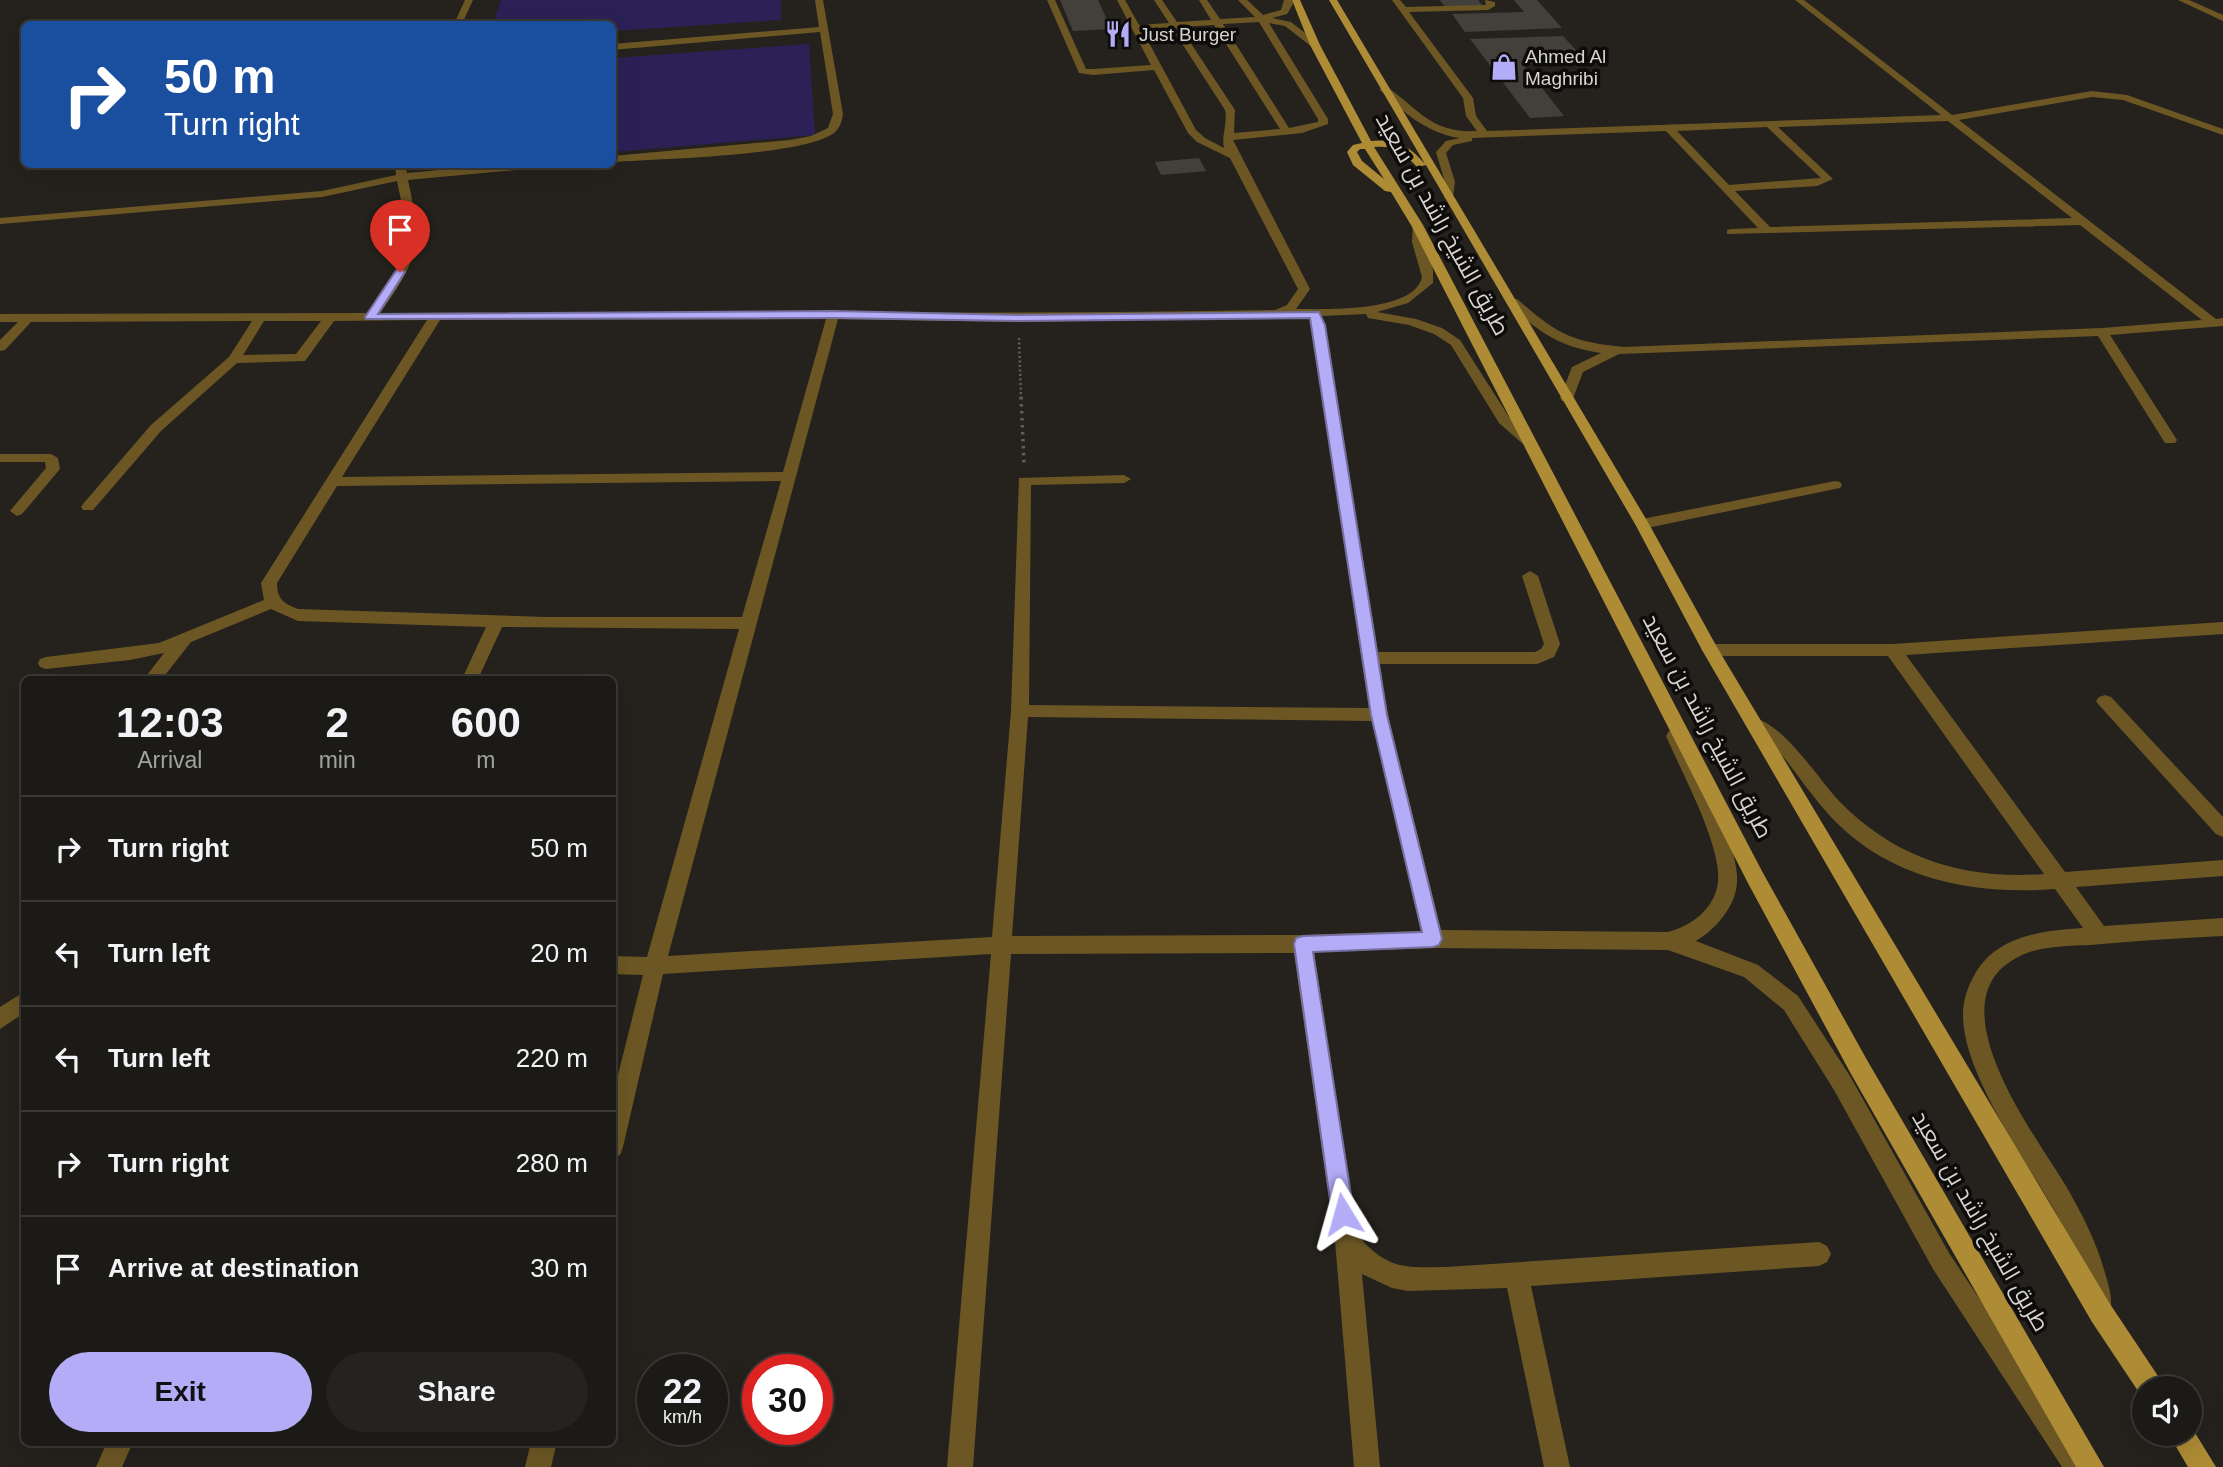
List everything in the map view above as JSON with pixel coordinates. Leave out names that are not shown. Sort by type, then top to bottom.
[{"type":"main road","name":"طريق الشيخ راشد بن سعيد","points":[[1296,0],[1315,45],[1368,145],[1417,225],[1756,879],[1859,1067],[2091,1467]]},
{"type":"main road","name":"طريق الشيخ راشد بن سعيد","points":[[1333,0],[1642,524],[1710,650],[2101,1313],[2143,1376]]},
{"type":"main road","points":[[1368,145],[1394,144],[1405,147],[1448,196]]},
{"type":"main road","points":[[2189,1446],[2203,1467]]},
{"type":"street","points":[[459,21],[469,0]]},
{"type":"street","points":[[616,159],[771,145],[812,139],[829,133],[837,124],[838,114],[819,0]]},
{"type":"street","points":[[1051,0],[1082,71],[1157,67]]},
{"type":"street","points":[[1121,0],[1192,131],[1201,140],[1233,156]]},
{"type":"street","points":[[1158,0],[1230,110],[1233,126],[1227,137],[1233,156],[1304,289],[1329,306],[1412,322],[1438,331],[1456,343],[1504,420],[1528,441]]},
{"type":"street","points":[[1203,0],[1286,131]]},
{"type":"street","points":[[1227,137],[1316,127],[1322,124],[1323,118],[1260,15],[1242,0]]},
{"type":"street","points":[[1135,28],[1218,22],[1284,12],[1289,4],[1288,0]]},
{"type":"street","points":[[1396,0],[1468,98],[1471,116],[1485,136]]},
{"type":"street","points":[[1403,10],[1488,7],[1492,4],[1489,0]]},
{"type":"street","points":[[1799,0],[2218,322]]},
{"type":"street","points":[[2182,0],[2223,18]]},
{"type":"street","points":[[1260,15],[1262,2]]},
{"type":"street","points":[[1260,15],[1288,24],[1315,45]]},
{"type":"street","points":[[616,47],[824,29]]},
{"type":"street","points":[[1384,89],[1430,128],[1451,134],[1485,136],[1951,118],[2092,94],[2124,97],[2223,132]]},
{"type":"street","points":[[1725,187],[1817,183],[1828,179],[1770,125]]},
{"type":"street","points":[[1669,128],[1767,231]]},
{"type":"street","points":[[1448,196],[1450,182],[1443,149],[1455,141],[1485,136]]},
{"type":"street","points":[[0,221],[322,194],[400,171],[463,168]]},
{"type":"street","points":[[370,317],[393,286],[407,258],[411,218],[400,171]]},
{"type":"street","points":[[1731,232],[2085,221]]},
{"type":"street","points":[[0,318],[833,315],[1018,318],[1351,312],[1410,299],[1427,284],[1429,272],[1415,239],[1417,225]]},
{"type":"street","points":[[1275,314],[1291,308],[1304,289]]},
{"type":"street","points":[[1513,302],[1551,336],[1561,341],[1585,347],[1624,351]]},
{"type":"street","points":[[1315,314],[1319,325],[1379,715],[1433,939]]},
{"type":"street","points":[[616,1130],[655,966],[833,315]]},
{"type":"street","points":[[234,359],[300,358],[331,316]]},
{"type":"street","points":[[88,507],[156,428],[234,359],[260,317]]},
{"type":"street","points":[[0,347],[28,318]]},
{"type":"street","points":[[436,318],[269,583],[268,594],[272,603],[282,610],[298,615],[496,621],[749,623]]},
{"type":"street","points":[[1567,398],[1577,370],[1607,354],[1624,351],[2102,332],[2218,322]]},
{"type":"street","points":[[2102,332],[2169,440]]},
{"type":"street","points":[[0,458],[51,458],[54,469],[17,511]]},
{"type":"street","points":[[334,482],[790,476]]},
{"type":"street","points":[[960,1467],[1020,711],[1024,481],[1124,479]]},
{"type":"street","points":[[1642,524],[1835,485]]},
{"type":"street","points":[[1371,658],[1536,657],[1548,653],[1552,644],[1530,576]]},
{"type":"street","points":[[46,663],[131,654],[184,641],[272,603]]},
{"type":"street","points":[[471,676],[496,621]]},
{"type":"street","points":[[1710,650],[1893,650],[2223,628]]},
{"type":"street","points":[[155,676],[184,641]]},
{"type":"street","points":[[1893,650],[2099,935]]},
{"type":"street","points":[[616,965],[655,966],[1002,945],[1303,944],[1433,939],[1668,941],[1689,935],[1710,918],[1722,902],[1728,877],[1723,852],[1650,675]]},
{"type":"street","points":[[2105,701],[2223,829]]},
{"type":"street","points":[[1020,711],[1379,715]]},
{"type":"street","points":[[1754,724],[1790,751],[1830,804],[1849,823],[1877,844],[1910,862],[1948,876],[1979,882],[2015,884],[2223,868]]},
{"type":"street","points":[[2101,1313],[2097,1281],[2087,1251],[1997,1088],[1980,1049],[1973,1016],[1979,986],[1994,963],[2017,948],[2049,939],[2223,927]]},
{"type":"street","points":[[1668,941],[1751,971],[1791,1003],[1842,1083],[1941,1261],[2078,1467]]},
{"type":"street","points":[[1303,944],[1347,1241],[1367,1467]]},
{"type":"street","points":[[0,1019],[21,1003]]},
{"type":"street","points":[[1347,1241],[1365,1261],[1381,1273],[1408,1279],[1516,1275],[1819,1254]]},
{"type":"street","points":[[1516,1275],[1557,1467]]},
{"type":"street","points":[[109,1467],[118,1446]]},
{"type":"street","points":[[538,1467],[543,1446]]},
{"type":"path","points":[[1018,318],[1024,481]]},
{"type":"shaded area","points":[[501,0],[781,0],[781,20],[616,31],[616,21],[494,21]]},
{"type":"shaded area","points":[[809,44],[815,135],[616,152],[616,58]]},
{"type":"building","points":[[1060,0],[1098,0],[1111,29],[1073,31]]},
{"type":"building","points":[[1440,0],[1478,0],[1484,7],[1447,9]]},
{"type":"building","points":[[1514,0],[1537,0],[1562,28],[1465,32],[1452,14],[1524,12]]},
{"type":"building","points":[[1563,36],[1587,62],[1523,64],[1564,116],[1530,118],[1470,39]]},
{"type":"building","points":[[1199,158],[1206,171],[1161,175],[1155,162]]},
{"type":"place","name":"Just Burger","points":[[1118,34]]},
{"type":"place","name":"Ahmed Al Maghribi","points":[[1504,67]]},
{"type":"route","points":[[400,272],[370,317],[833,315],[1018,318],[1315,314],[1319,325],[1379,715],[1433,939],[1303,944],[1343,1214]]}]
